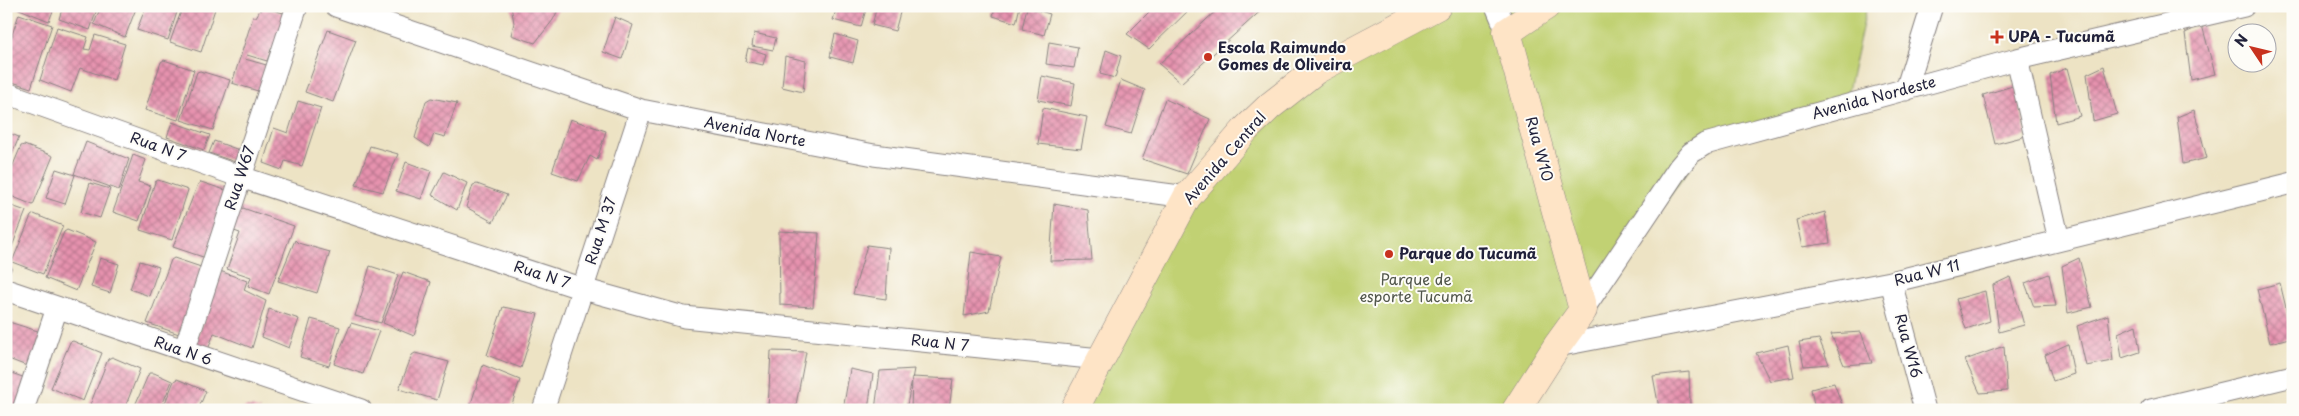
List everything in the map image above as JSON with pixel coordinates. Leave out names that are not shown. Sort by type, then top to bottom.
[{"type":"street","name":"Rua W67","points":[[184,351],[297,6]]},
{"type":"street","name":"Avenida Norte","points":[[336,6],[640,110],[874,155],[1187,198]]},
{"type":"street","name":"Avenida Central","points":[[1074,410],[1187,198],[1246,129],[1270,106],[1308,76],[1437,6]]},
{"type":"street","points":[[1496,6],[1508,32],[1546,6]]},
{"type":"street","points":[[1906,90],[1932,6]]},
{"type":"street","name":"Avenida Nordeste","points":[[1583,310],[1680,167],[1698,148],[1734,136],[2017,59],[2244,6]]},
{"type":"street","name":"Rua W10","points":[[1508,32],[1583,310]]},
{"type":"street","points":[[2017,59],[2059,240]]},
{"type":"street","name":"Rua N 7","points":[[6,93],[241,177],[583,289],[684,318],[1100,359]]},
{"type":"street","name":"Rua M 37","points":[[543,410],[640,110]]},
{"type":"street","name":"Rua W 11","points":[[1557,346],[1891,282],[2293,183]]},
{"type":"street","name":"Rua W16","points":[[1891,282],[1925,410]]},
{"type":"street","name":"Rua N 6","points":[[6,290],[361,410]]},
{"type":"street","points":[[23,410],[57,308]]},
{"type":"street","points":[[1516,410],[1557,346],[1583,310]]},
{"type":"street","points":[[2151,410],[2293,376]]},
{"type":"green space","name":"Parque do Tucumã","points":[[1423,6],[1867,6],[1847,95],[1708,143],[1516,410],[1074,410],[1187,197],[1250,126]]},
{"type":"building","points":[[18,6],[55,6],[49,21],[17,8]]},
{"type":"building","points":[[63,6],[98,6],[90,30],[59,19]]},
{"type":"building","points":[[101,6],[137,6],[125,37],[94,24]]},
{"type":"building","points":[[146,6],[179,6],[168,40],[137,30]]},
{"type":"building","points":[[183,6],[216,6],[201,52],[170,42]]},
{"type":"building","points":[[511,6],[560,6],[553,20],[535,43],[511,35],[514,23]]},
{"type":"building","points":[[837,6],[867,6],[861,27],[833,20]]},
{"type":"building","points":[[877,6],[901,9],[895,31],[872,25]]},
{"type":"building","points":[[995,6],[1020,6],[1016,23],[993,16]]},
{"type":"building","points":[[1155,6],[1193,6],[1149,49],[1127,34]]},
{"type":"building","points":[[1221,6],[1266,6],[1181,83],[1159,64]]},
{"type":"building","points":[[262,7],[287,14],[275,50],[272,47],[267,61],[247,55],[245,59],[270,66],[261,92],[232,83],[253,17],[256,17]]},
{"type":"building","points":[[1027,7],[1050,14],[1044,35],[1022,29]]},
{"type":"building","points":[[19,14],[52,25],[31,88],[6,80],[6,43],[9,44]]},
{"type":"building","points":[[615,17],[633,25],[622,59],[603,52]]},
{"type":"building","points":[[2202,25],[2215,74],[2191,80],[2185,33]]},
{"type":"building","points":[[57,27],[88,37],[84,49],[90,50],[95,35],[125,44],[114,80],[80,68],[71,92],[40,80]]},
{"type":"building","points":[[328,30],[356,40],[333,102],[305,92]]},
{"type":"building","points":[[754,33],[776,38],[773,50],[752,46]]},
{"type":"building","points":[[835,34],[858,41],[853,63],[830,57]]},
{"type":"building","points":[[1049,42],[1078,47],[1074,68],[1046,64]]},
{"type":"building","points":[[748,48],[766,54],[763,65],[745,61]]},
{"type":"building","points":[[1106,50],[1121,56],[1115,78],[1100,74]]},
{"type":"building","points":[[785,56],[806,61],[803,92],[782,87]]},
{"type":"building","points":[[164,60],[194,70],[178,120],[145,110],[161,62]]},
{"type":"building","points":[[2104,66],[2117,114],[2093,121],[2087,74]]},
{"type":"building","points":[[2067,68],[2080,116],[2056,123],[2050,75]]},
{"type":"building","points":[[200,71],[230,80],[213,130],[181,120],[197,72]]},
{"type":"building","points":[[1042,76],[1075,83],[1071,106],[1038,100]]},
{"type":"building","points":[[1121,80],[1145,90],[1131,134],[1106,127]]},
{"type":"building","points":[[2016,85],[2026,136],[1995,144],[1983,95]]},
{"type":"building","points":[[431,98],[457,103],[445,137],[434,134],[429,147],[415,138],[426,101]]},
{"type":"building","points":[[1165,99],[1210,119],[1187,174],[1142,159]]},
{"type":"building","points":[[298,101],[321,108],[302,166],[285,161],[282,170],[263,163],[274,128],[288,133]]},
{"type":"building","points":[[1043,108],[1087,117],[1081,149],[1038,144]]},
{"type":"building","points":[[2194,110],[2207,158],[2183,164],[2177,117]]},
{"type":"building","points":[[570,119],[606,131],[597,160],[590,156],[578,181],[552,172]]},
{"type":"building","points":[[172,122],[210,135],[204,150],[167,137]]},
{"type":"building","points":[[6,132],[19,137],[6,169]]},
{"type":"building","points":[[214,141],[245,152],[241,164],[209,153]]},
{"type":"building","points":[[86,142],[129,159],[119,190],[74,174]]},
{"type":"building","points":[[24,145],[53,156],[33,205],[6,194],[6,182],[21,146]]},
{"type":"building","points":[[370,146],[398,154],[383,192],[356,185]]},
{"type":"building","points":[[133,155],[146,160],[138,182],[151,186],[139,221],[113,212]]},
{"type":"building","points":[[406,162],[431,171],[421,199],[396,191]]},
{"type":"building","points":[[56,169],[75,175],[65,204],[46,198]]},
{"type":"building","points":[[444,172],[467,183],[457,210],[432,195]]},
{"type":"building","points":[[158,180],[188,190],[172,240],[140,230],[155,182]]},
{"type":"building","points":[[201,182],[231,192],[206,258],[173,247],[198,184]]},
{"type":"building","points":[[90,183],[110,189],[100,218],[81,212]]},
{"type":"building","points":[[477,184],[507,195],[493,222],[466,207],[473,185]]},
{"type":"building","points":[[6,204],[26,211],[6,262]]},
{"type":"building","points":[[1054,204],[1088,210],[1092,260],[1050,261]]},
{"type":"building","points":[[240,207],[294,226],[269,294],[248,286],[251,277],[227,269],[240,233],[231,230]]},
{"type":"building","points":[[1825,212],[1830,243],[1802,247],[1796,220]]},
{"type":"building","points":[[34,214],[63,226],[43,274],[12,262],[31,216]]},
{"type":"building","points":[[67,230],[96,242],[76,291],[45,278],[64,232]]},
{"type":"building","points":[[779,231],[819,233],[813,307],[780,305]]},
{"type":"building","points":[[295,240],[298,243],[330,252],[317,293],[278,281]]},
{"type":"building","points":[[867,245],[889,248],[886,299],[853,294]]},
{"type":"building","points":[[971,252],[1001,257],[989,311],[964,316]]},
{"type":"building","points":[[100,258],[119,264],[110,293],[91,287]]},
{"type":"building","points":[[174,258],[204,268],[179,334],[147,323],[171,260]]},
{"type":"building","points":[[2079,258],[2092,307],[2068,313],[2062,266]]},
{"type":"building","points":[[140,261],[159,267],[149,296],[130,289]]},
{"type":"building","points":[[6,263],[12,267],[6,282]]},
{"type":"building","points":[[370,266],[398,275],[381,323],[355,316]]},
{"type":"building","points":[[220,271],[247,281],[244,290],[266,301],[252,348],[214,333],[208,350],[194,346]]},
{"type":"building","points":[[403,272],[431,282],[414,336],[383,323]]},
{"type":"building","points":[[2049,274],[2056,306],[2034,307],[2025,283]]},
{"type":"building","points":[[2010,277],[2024,325],[1999,332],[1993,285]]},
{"type":"building","points":[[2280,283],[2293,337],[2270,343],[2257,289]]},
{"type":"building","points":[[1985,291],[1990,321],[1966,329],[1956,299]]},
{"type":"building","points":[[503,307],[538,314],[521,368],[487,355]]},
{"type":"building","points":[[269,309],[299,319],[289,348],[262,337]]},
{"type":"building","points":[[2108,315],[2113,361],[2086,366],[2077,326]]},
{"type":"building","points":[[311,319],[340,327],[329,366],[300,357]]},
{"type":"building","points":[[6,321],[44,333],[32,368],[6,358]]},
{"type":"building","points":[[351,323],[379,331],[363,374],[334,364]]},
{"type":"building","points":[[2136,325],[2140,352],[2122,358],[2118,333]]},
{"type":"building","points":[[1861,332],[1872,363],[1844,365],[1831,334]]},
{"type":"building","points":[[1819,339],[1829,364],[1804,366],[1799,342]]},
{"type":"building","points":[[73,341],[102,353],[83,401],[51,388],[70,342]]},
{"type":"building","points":[[2068,344],[2074,374],[2053,381],[2045,355]]},
{"type":"building","points":[[1788,345],[1794,377],[1770,381],[1756,353]]},
{"type":"building","points":[[2004,346],[2007,391],[1980,393],[1965,360]]},
{"type":"building","points":[[771,351],[806,352],[795,410],[768,409]]},
{"type":"building","points":[[415,353],[449,362],[437,400],[399,389],[412,355]]},
{"type":"building","points":[[112,357],[140,369],[124,410],[101,410],[90,405],[108,359]]},
{"type":"building","points":[[483,365],[520,380],[510,410],[469,410]]},
{"type":"building","points":[[850,369],[873,374],[868,410],[843,410]]},
{"type":"building","points":[[914,369],[906,410],[875,410],[880,371]]},
{"type":"building","points":[[6,371],[28,379],[17,410],[6,410]]},
{"type":"building","points":[[1689,372],[1690,405],[1659,408],[1653,376]]},
{"type":"building","points":[[149,373],[154,373],[172,381],[160,410],[133,410]]},
{"type":"building","points":[[912,377],[953,379],[949,410],[911,410]]},
{"type":"building","points":[[177,379],[206,391],[198,410],[162,410],[174,381]]},
{"type":"building","points":[[1834,383],[1844,410],[1815,410],[1811,389]]},
{"type":"building","points":[[1800,406],[1801,410],[1789,410],[1789,409]]},
{"type":"building","points":[[245,407],[252,407],[261,410],[243,410]]},
{"type":"place","name":"UPA - Tucumã","points":[[1997,37]]},
{"type":"place","name":"Escola Raimundo Gomes de Oliveira","points":[[1208,57]]},
{"type":"place","name":"Parque do Tucumã","points":[[1389,254]]},
{"type":"park label","name":"Parque de esporte Tucumã","points":[[1416,288]]}]
